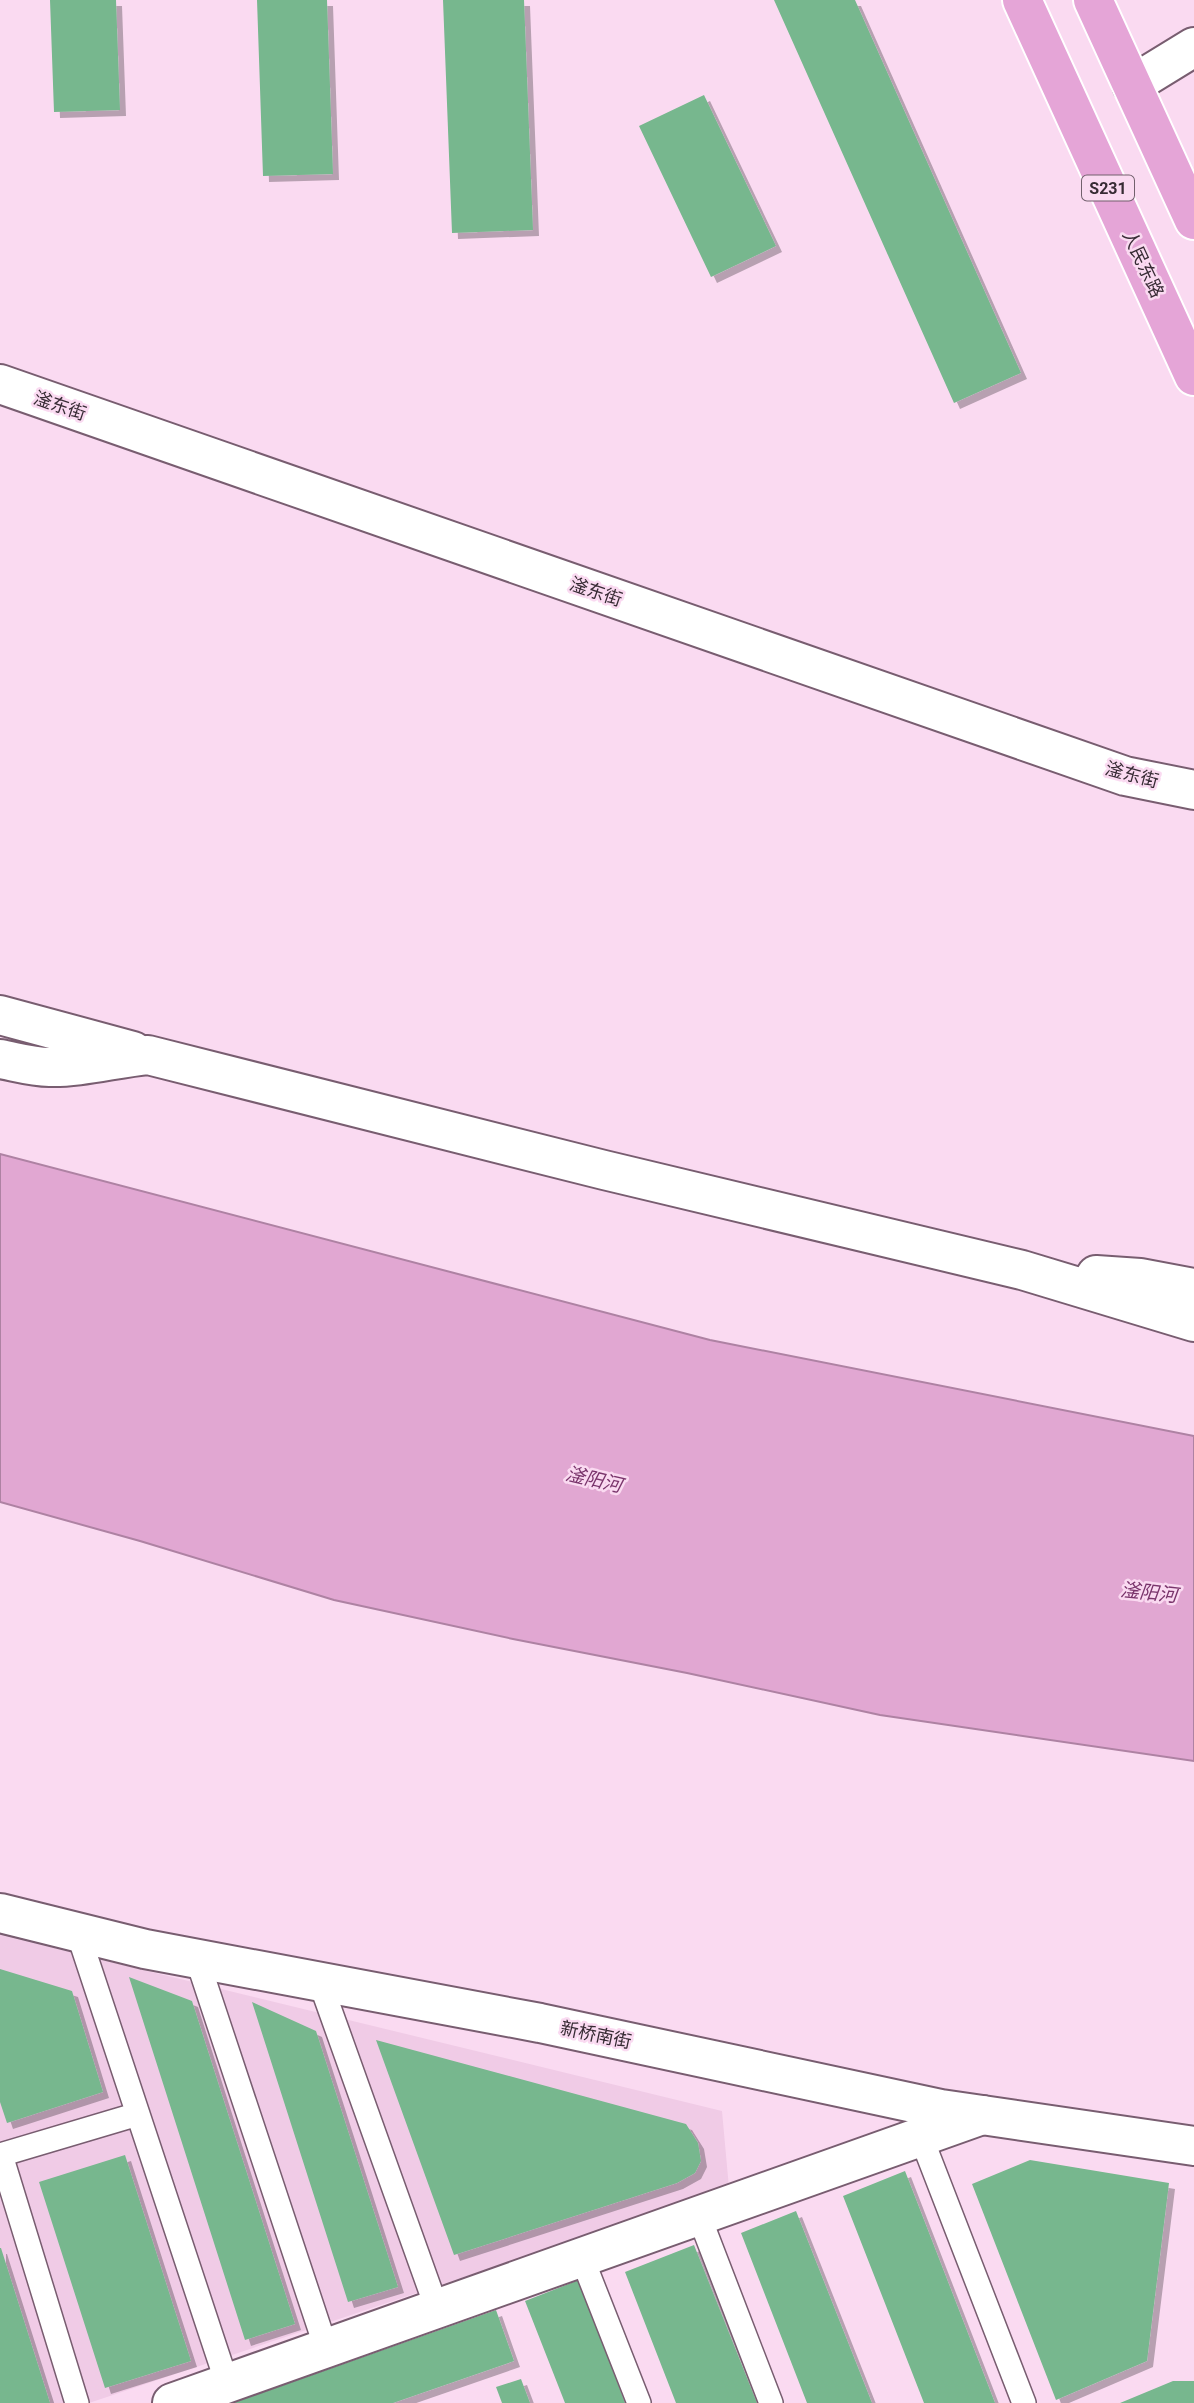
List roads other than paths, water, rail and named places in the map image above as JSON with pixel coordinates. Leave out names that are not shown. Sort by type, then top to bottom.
[{"type":"main road","name":"人民东路","points":[[1022,0],[1194,376]]},
{"type":"main road","points":[[1093,0],[1194,220]]},
{"type":"street","points":[[1132,85],[1194,47]]},
{"type":"street","name":"滏东街","points":[[0,384],[1125,776],[1194,790]]},
{"type":"street","points":[[0,1015],[604,1170],[1023,1270],[1194,1322]]},
{"type":"street","points":[[0,1059],[46,1067],[73,1067],[107,1059],[148,1055]]},
{"type":"street","points":[[1023,1270],[1140,1278],[1194,1288]]},
{"type":"street","name":"新桥南街","points":[[0,1913],[197,1959],[540,2023],[941,2109],[1194,2146]]},
{"type":"street","points":[[172,2403],[982,2115]]},
{"type":"lane","points":[[78,1933],[227,2384]]},
{"type":"lane","points":[[197,1959],[326,2348]]},
{"type":"lane","points":[[320,1982],[437,2309]]},
{"type":"lane","points":[[77,2403],[0,2155],[138,2113]]},
{"type":"lane","points":[[921,2137],[1024,2403]]},
{"type":"lane","points":[[699,2216],[771,2403]]},
{"type":"lane","points":[[582,2258],[639,2403]]},
{"type":"water","name":"滏阳河","points":[[0,1154],[710,1340],[1194,1436],[1194,1761],[880,1715],[513,1639],[334,1600],[0,1502]]}]
